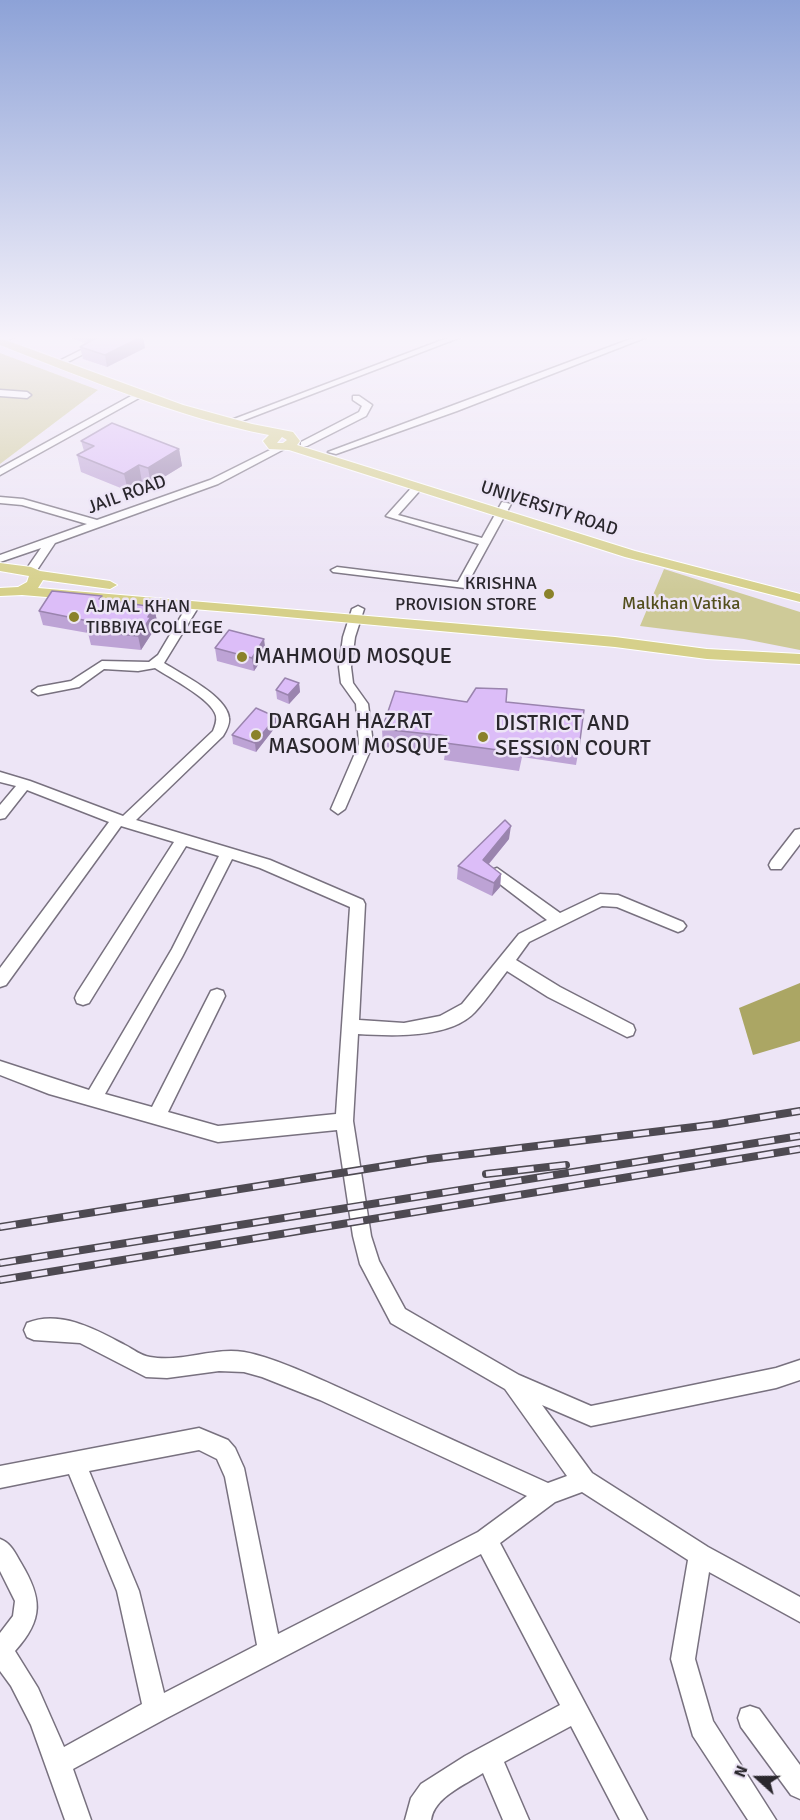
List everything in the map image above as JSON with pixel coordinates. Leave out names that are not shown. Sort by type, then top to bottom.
[{"type":"main road","name":"UNIVERSITY ROAD","points":[[216,422],[418,486],[800,587]]},
{"type":"main road","name":"UNIVERSITY ROAD","points":[[231,422],[284,442],[333,452],[630,554],[800,598]]},
{"type":"main road","points":[[0,567],[182,594],[707,654],[800,659]]},
{"type":"main road","points":[[22,591],[31,587],[36,581],[33,573]]},
{"type":"main road","points":[[0,592],[22,591],[193,606],[357,614]]},
{"type":"main road","points":[[748,655],[800,675]]},
{"type":"street","points":[[0,472],[91,422]]},
{"type":"street","name":"JAIL ROAD","points":[[0,559],[214,482],[249,465],[284,442],[341,422]]},
{"type":"street","points":[[333,452],[418,422]]},
{"type":"street","points":[[418,486],[391,516],[485,542]]},
{"type":"street","points":[[0,500],[23,502],[95,523]]},
{"type":"street","points":[[337,570],[461,586],[504,509]]},
{"type":"street","points":[[33,573],[50,542]]},
{"type":"street","points":[[38,691],[75,684],[102,665],[138,667],[156,663],[163,658],[193,606]]},
{"type":"street","points":[[338,808],[366,744],[362,704],[347,683],[345,667],[349,637],[357,614]]},
{"type":"street","points":[[0,980],[122,821],[218,733],[222,726],[223,717],[216,704],[156,663]]},
{"type":"street","points":[[0,777],[25,784],[122,821],[265,864],[358,904],[344,1122],[362,1236],[370,1264],[398,1316],[512,1382],[591,1416],[776,1378],[800,1370]]},
{"type":"street","points":[[0,814],[25,784]]},
{"type":"street","points":[[776,865],[800,834]]},
{"type":"street","points":[[83,998],[183,839]]},
{"type":"street","points":[[93,1098],[166,972],[228,853]]},
{"type":"street","points":[[497,874],[559,921]]},
{"type":"street","points":[[350,1027],[404,1030],[443,1022],[468,1009],[524,938],[600,900],[618,901],[678,926]]},
{"type":"street","points":[[506,962],[554,992],[627,1030]]},
{"type":"street","points":[[156,1116],[217,996]]},
{"type":"street","points":[[0,1068],[218,1134],[344,1122]]},
{"type":"street","points":[[34,1330],[82,1333],[146,1367],[167,1368],[219,1360],[244,1362],[262,1367],[325,1392],[548,1494]]},
{"type":"street","points":[[512,1382],[584,1481],[700,1555],[800,1610]]},
{"type":"street","points":[[0,1477],[199,1439],[217,1444],[228,1453],[236,1477],[270,1651]]},
{"type":"street","points":[[75,1462],[128,1591],[156,1710]]},
{"type":"street","points":[[59,1763],[156,1710],[486,1540],[548,1494],[584,1481]]},
{"type":"street","points":[[486,1540],[634,1820]]},
{"type":"street","points":[[0,1550],[26,1597],[28,1614],[19,1631],[0,1650]]},
{"type":"street","points":[[700,1555],[683,1659],[702,1727],[763,1820]]},
{"type":"street","points":[[0,1659],[8,1660],[18,1674],[59,1763],[78,1820]]},
{"type":"street","points":[[418,1820],[420,1807],[430,1793],[489,1757],[576,1710]]},
{"type":"street","points":[[750,1718],[800,1786]]},
{"type":"street","points":[[489,1757],[516,1820]]},
{"type":"green space","points":[[0,422],[56,422],[0,464]]},
{"type":"green space","name":"Malkhan Vatika","points":[[664,569],[800,612],[800,650],[744,639],[640,626]]},
{"type":"shaded area","points":[[800,983],[800,1041],[753,1055],[739,1008]]},
{"type":"building","points":[[112,423],[179,449],[148,468],[139,465],[124,474],[77,455],[94,446],[81,441]]},
{"type":"building","points":[[52,591],[102,596],[99,599],[154,607],[148,617],[151,617],[138,636],[87,631],[93,622],[39,611]]},
{"type":"building","points":[[229,630],[264,639],[252,658],[215,648]]},
{"type":"building","points":[[285,678],[299,683],[288,695],[276,690]]},
{"type":"building","points":[[476,688],[507,689],[506,702],[584,710],[579,748],[524,740],[521,753],[445,743],[447,736],[382,729],[395,691],[467,702]]},
{"type":"building","points":[[256,708],[276,717],[255,743],[232,735]]},
{"type":"building","points":[[505,820],[511,826],[483,860],[501,874],[494,883],[458,866]]},
{"type":"railway","points":[[0,1227],[429,1159],[719,1124],[800,1111]]},
{"type":"railway","points":[[0,1263],[800,1136]]},
{"type":"railway","points":[[0,1280],[800,1149]]},
{"type":"railway","points":[[486,1174],[566,1165]]},
{"type":"place","name":"KRISHNA PROVISION STORE","points":[[549,594]]},
{"type":"place","name":"AJMAL KHAN TIBBIYA COLLEGE","points":[[74,617]]},
{"type":"place","name":"MAHMOUD MOSQUE","points":[[242,657]]},
{"type":"place","name":"DARGAH HAZRAT MASOOM MOSQUE","points":[[256,735]]},
{"type":"place","name":"DISTRICT AND SESSION COURT","points":[[483,737]]}]
